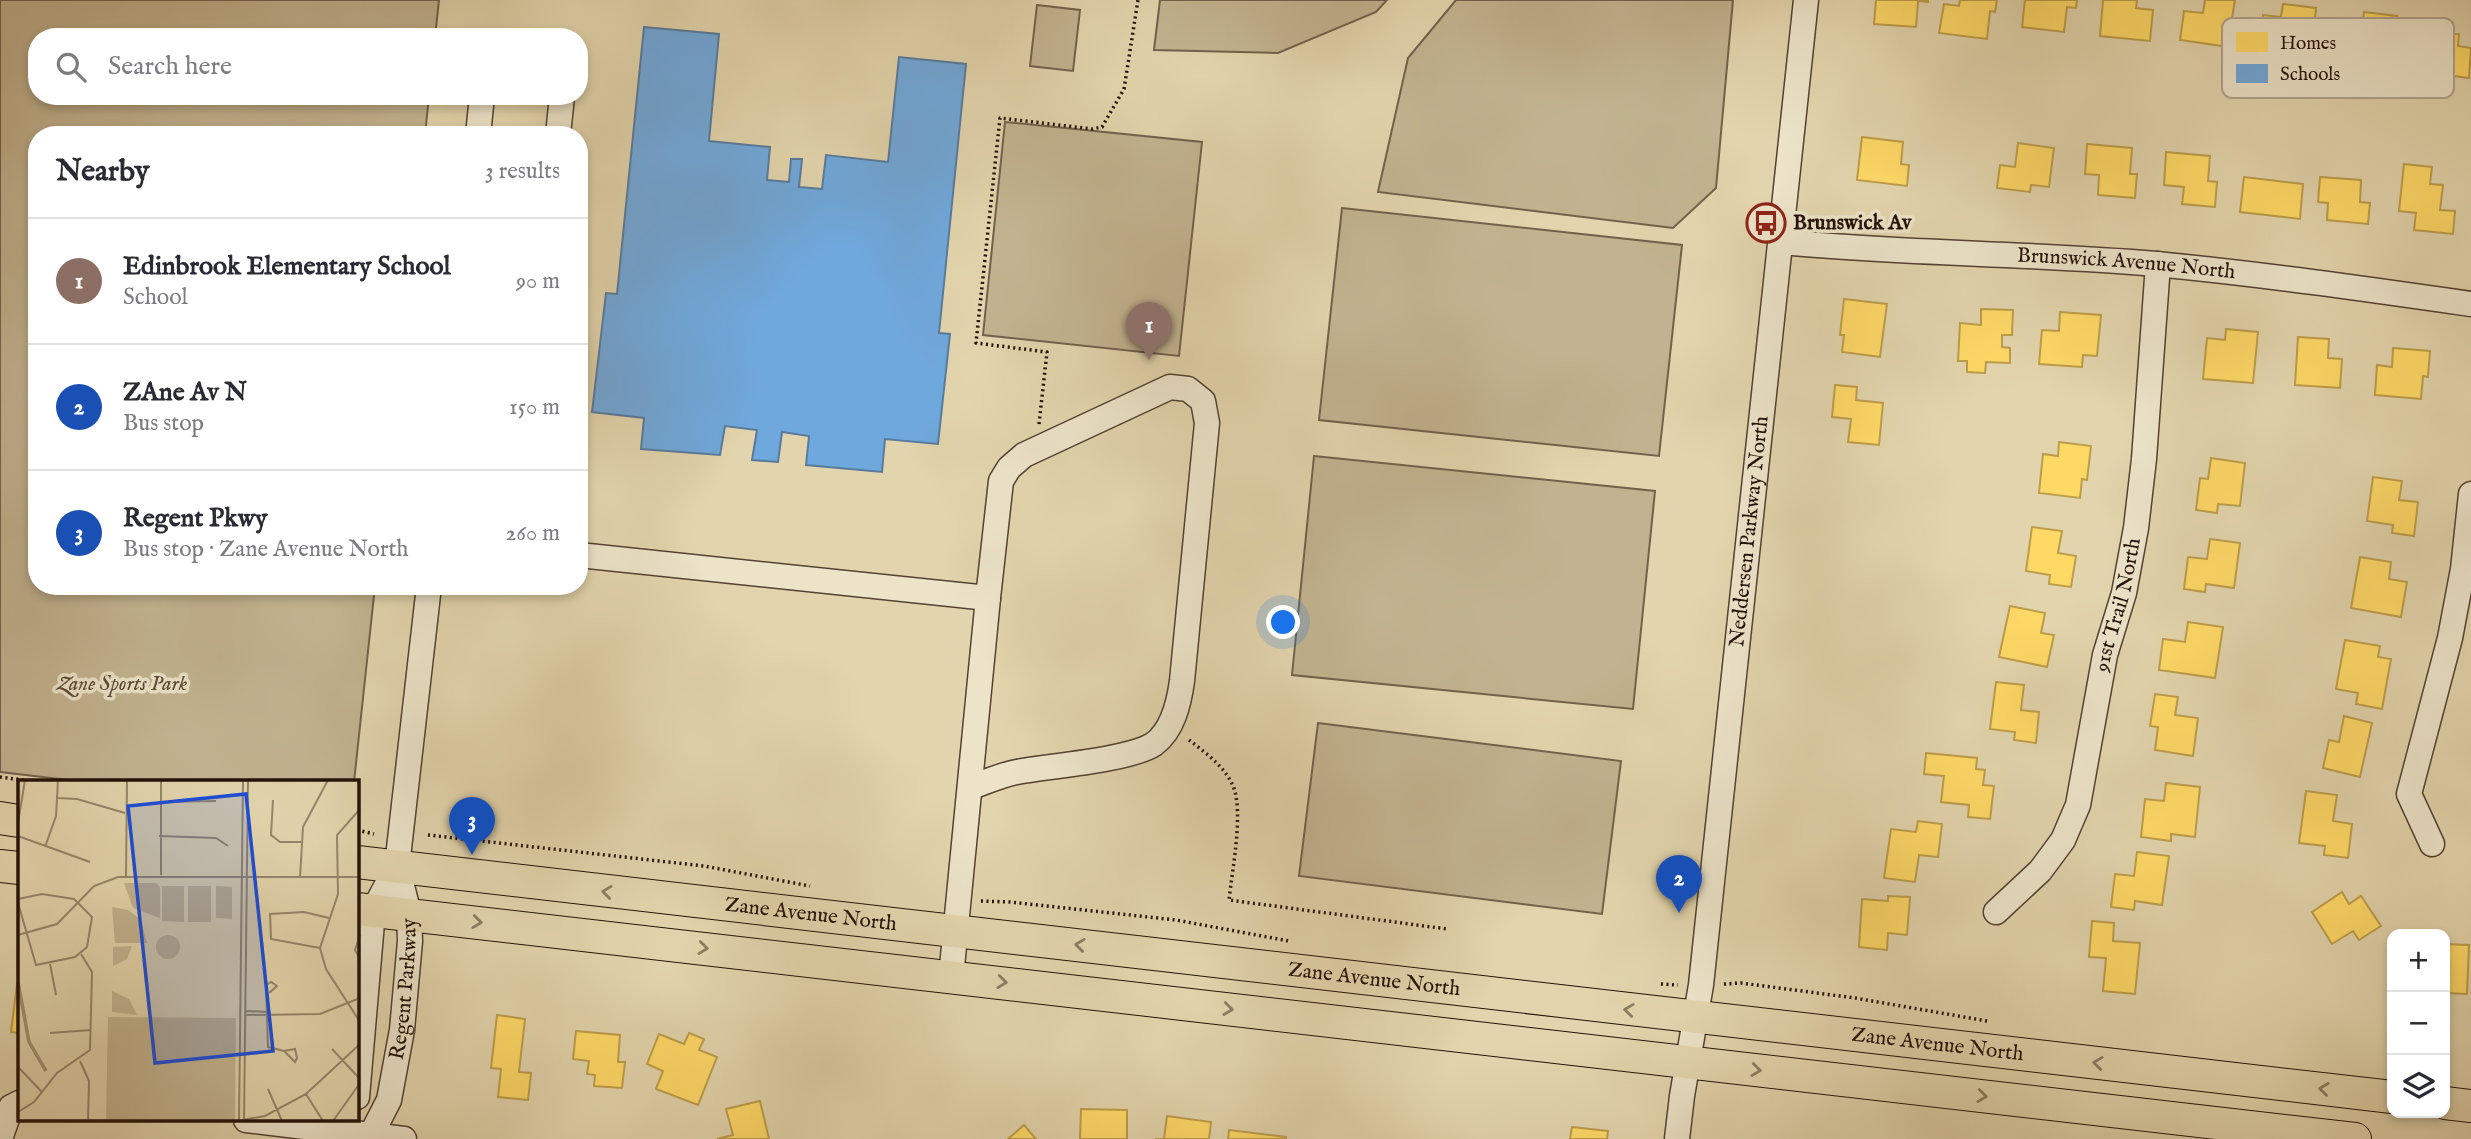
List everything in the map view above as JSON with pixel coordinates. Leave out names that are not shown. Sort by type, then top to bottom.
[{"type":"main road","points":[[0,818],[18,821]]},
{"type":"main road","name":"Zane Avenue North","points":[[359,862],[2387,1096]]},
{"type":"main road","points":[[0,866],[18,868]]},
{"type":"main road","name":"Zane Avenue North","points":[[365,910],[2355,1139]]},
{"type":"main road","points":[[2450,1104],[2471,1106]]},
{"type":"street","name":"Neddersen Parkway North","points":[[1677,1139],[1696,1018],[1806,0]]},
{"type":"street","points":[[479,126],[481,105]]},
{"type":"street","points":[[559,126],[561,105]]},
{"type":"street","name":"Brunswick Avenue North","points":[[1781,242],[1861,250],[2158,264],[2471,304]]},
{"type":"street","name":"91st Trail North","points":[[1996,912],[2040,871],[2063,840],[2078,804],[2105,656],[2124,593],[2136,528],[2144,459],[2158,264]]},
{"type":"street","points":[[951,976],[1001,481],[1009,468],[1022,457],[1170,387],[1188,389],[1203,401],[1207,423],[1182,681],[1180,697],[1170,727],[1154,743],[1135,753],[1014,773],[971,787]]},
{"type":"street","points":[[2432,844],[2409,794],[2450,638],[2463,569],[2471,494]]},
{"type":"street","points":[[588,556],[988,598]]},
{"type":"street","points":[[397,866],[428,595]]},
{"type":"street","name":"Regent Parkway","points":[[359,1052],[365,910],[397,866]]},
{"type":"street","name":"Regent Parkway","points":[[370,1137],[389,1100],[402,1030],[410,941],[409,914],[397,866]]},
{"type":"street","points":[[1,1139],[11,1107],[18,1104]]},
{"type":"street","name":"Regent Parkway","points":[[359,1105],[370,1137]]},
{"type":"street","points":[[261,1122],[404,1139]]},
{"type":"path","points":[[1022,457],[1038,426],[1047,352],[976,343],[1000,118],[1092,129],[1102,127],[1124,89],[1138,0]]},
{"type":"path","points":[[1170,727],[1216,762],[1234,787],[1237,823],[1229,900],[1447,929]]},
{"type":"path","points":[[0,778],[20,780]]},
{"type":"path","points":[[359,830],[374,834]]},
{"type":"path","points":[[428,835],[704,866],[813,886]]},
{"type":"path","points":[[986,901],[1175,920],[1293,942]]},
{"type":"green space","name":"Zane Sports Park","points":[[0,0],[439,0],[436,28],[28,28],[28,105],[428,105],[426,126],[28,126],[28,595],[374,595],[354,780],[68,780],[0,772]]},
{"type":"green space","points":[[1160,0],[1387,0],[1376,12],[1278,53],[1154,50]]},
{"type":"green space","points":[[1456,0],[1733,0],[1716,188],[1673,228],[1378,192],[1408,58]]},
{"type":"green space","points":[[1037,5],[1080,10],[1073,71],[1030,66]]},
{"type":"green space","points":[[1005,122],[1202,142],[1179,356],[983,335]]},
{"type":"green space","points":[[1342,208],[1682,245],[1659,456],[1319,420]]},
{"type":"green space","points":[[1314,456],[1655,491],[1633,709],[1292,675]]},
{"type":"green space","points":[[1318,723],[1621,761],[1602,914],[1299,876]]},
{"type":"building: Homes","points":[[1876,0],[1928,0],[1928,2],[1918,1],[1916,27],[1874,24]]},
{"type":"building: Homes","points":[[1960,0],[1997,0],[1995,12],[1990,11],[1987,39],[1939,33],[1944,4],[1959,6]]},
{"type":"building: Homes","points":[[2025,0],[2077,0],[2076,8],[2067,7],[2064,32],[2022,27]]},
{"type":"building: Homes","points":[[2103,0],[2137,0],[2136,8],[2153,10],[2150,41],[2100,36]]},
{"type":"building: Homes","points":[[2205,0],[2235,0],[2232,18],[2222,18],[2222,46],[2180,40],[2184,11],[2203,13]]},
{"type":"building: Homes","points":[[2283,4],[2316,8],[2315,18],[2263,18],[2263,15],[2281,17]]},
{"type":"building: Homes","points":[[2364,12],[2397,16],[2397,18],[2363,18]]},
{"type":"building: Homes","points":[[2454,34],[2459,34],[2458,46],[2471,48],[2469,78],[2454,76]]},
{"type":"building: Homes","points":[[1862,137],[1903,142],[1901,164],[1909,165],[1907,186],[1857,180]]},
{"type":"building: Homes","points":[[2018,143],[2054,148],[2049,187],[2031,185],[2030,192],[1997,188],[2000,165],[2015,167]]},
{"type":"building: Homes","points":[[2087,144],[2132,148],[2130,174],[2137,174],[2135,198],[2098,195],[2099,175],[2085,174]]},
{"type":"building: Homes","points":[[2166,152],[2210,156],[2208,181],[2217,182],[2215,207],[2182,204],[2184,187],[2164,185]]},
{"type":"building: Homes","points":[[2404,164],[2432,167],[2430,184],[2443,185],[2440,210],[2455,211],[2453,234],[2414,230],[2416,213],[2399,211]]},
{"type":"building: Homes","points":[[2244,177],[2303,184],[2300,219],[2240,212]]},
{"type":"building: Homes","points":[[2320,177],[2361,180],[2360,202],[2370,203],[2368,224],[2327,220],[2328,203],[2318,202]]},
{"type":"building: Homes","points":[[1844,299],[1887,304],[1880,357],[1842,352],[1844,335],[1840,335]]},
{"type":"building: Homes","points":[[1981,309],[2013,310],[2012,335],[2002,335],[2002,347],[2010,348],[2010,363],[1986,362],[1985,373],[1967,372],[1967,361],[1958,361],[1960,323],[1981,325]]},
{"type":"building: Homes","points":[[2060,312],[2101,315],[2097,356],[2083,355],[2082,367],[2039,364],[2042,330],[2059,331]]},
{"type":"building: Homes","points":[[2226,329],[2258,332],[2253,383],[2203,379],[2207,338],[2225,340]]},
{"type":"building: Homes","points":[[2298,337],[2329,339],[2328,358],[2342,359],[2340,388],[2295,385]]},
{"type":"building: Homes","points":[[2393,348],[2430,351],[2428,377],[2423,376],[2421,399],[2375,395],[2377,365],[2392,367]]},
{"type":"building: Homes","points":[[1835,385],[1857,387],[1856,400],[1883,403],[1879,445],[1848,442],[1851,419],[1832,417]]},
{"type":"building: Homes","points":[[2059,442],[2091,446],[2087,480],[2082,479],[2080,498],[2039,493],[2043,454],[2058,456]]},
{"type":"building: Homes","points":[[2211,458],[2245,463],[2240,506],[2218,504],[2217,513],[2196,510],[2200,478],[2208,479]]},
{"type":"building: Homes","points":[[2373,477],[2402,481],[2399,500],[2418,502],[2414,536],[2392,533],[2393,525],[2367,521]]},
{"type":"building: Homes","points":[[2032,527],[2062,531],[2058,553],[2076,556],[2071,587],[2049,584],[2050,575],[2026,571]]},
{"type":"building: Homes","points":[[2210,539],[2240,543],[2234,588],[2206,584],[2205,592],[2184,589],[2188,557],[2207,559]]},
{"type":"building: Homes","points":[[2360,557],[2391,562],[2389,579],[2407,582],[2401,617],[2351,608]]},
{"type":"building: Homes","points":[[2010,606],[2045,613],[2041,633],[2054,635],[2047,667],[1999,657]]},
{"type":"building: Homes","points":[[2188,622],[2223,627],[2215,678],[2159,670],[2163,639],[2185,642]]},
{"type":"building: Homes","points":[[2345,640],[2380,646],[2378,657],[2391,659],[2382,709],[2356,704],[2358,693],[2336,689]]},
{"type":"building: Homes","points":[[1996,682],[2024,685],[2021,710],[2039,712],[2036,743],[2014,740],[2015,732],[1990,729]]},
{"type":"building: Homes","points":[[2155,694],[2178,697],[2175,715],[2198,718],[2193,756],[2155,750],[2158,727],[2150,726]]},
{"type":"building: Homes","points":[[2344,716],[2372,723],[2360,777],[2323,768],[2329,740],[2339,742]]},
{"type":"building: Homes","points":[[1926,753],[1977,758],[1976,769],[1985,770],[1983,785],[1994,786],[1990,819],[1968,817],[1969,805],[1941,802],[1944,776],[1924,774]]},
{"type":"building: Homes","points":[[2166,783],[2200,787],[2195,837],[2171,834],[2171,841],[2141,837],[2145,799],[2164,801]]},
{"type":"building: Homes","points":[[2306,791],[2337,795],[2333,821],[2352,824],[2348,858],[2324,855],[2325,846],[2299,843]]},
{"type":"building: Homes","points":[[1918,821],[1942,824],[1938,857],[1919,855],[1915,882],[1884,878],[1891,829],[1916,832]]},
{"type":"building: Homes","points":[[2137,852],[2169,856],[2162,905],[2135,901],[2134,910],[2111,907],[2115,874],[2134,876]]},
{"type":"building: Homes","points":[[2342,892],[2349,904],[2361,896],[2381,926],[2359,940],[2353,931],[2332,944],[2312,912]]},
{"type":"building: Homes","points":[[1888,896],[1910,897],[1907,935],[1888,933],[1887,950],[1859,947],[1862,899],[1888,901]]},
{"type":"building: Homes","points":[[2092,921],[2114,923],[2113,941],[2140,943],[2135,994],[2103,991],[2106,958],[2089,957]]},
{"type":"building: Homes","points":[[2450,944],[2469,945],[2467,994],[2450,993]]},
{"type":"building: Homes","points":[[17,984],[18,984],[18,1033],[11,1032]]},
{"type":"building: Homes","points":[[497,1015],[525,1019],[519,1072],[531,1073],[528,1100],[498,1097],[501,1069],[491,1068]]},
{"type":"building: Homes","points":[[576,1031],[620,1035],[618,1062],[625,1062],[622,1088],[594,1086],[595,1075],[587,1074],[589,1061],[573,1059]]},
{"type":"building: Homes","points":[[689,1033],[704,1039],[699,1050],[717,1057],[698,1105],[656,1089],[663,1071],[647,1064],[659,1034],[684,1044]]},
{"type":"building: Homes","points":[[760,1101],[769,1139],[717,1139],[733,1135],[726,1109]]},
{"type":"building: Homes","points":[[1081,1109],[1127,1110],[1127,1139],[1080,1139]]},
{"type":"building: Homes","points":[[1167,1116],[1211,1122],[1209,1139],[1164,1139]]},
{"type":"building: Homes","points":[[1024,1125],[1036,1139],[1008,1139]]},
{"type":"building: Homes","points":[[1572,1127],[1608,1131],[1607,1139],[1570,1139]]},
{"type":"building: Homes","points":[[1229,1130],[1286,1137],[1286,1139],[1228,1139]]},
{"type":"building: Schools","points":[[644,27],[719,34],[709,141],[770,147],[767,180],[789,182],[791,159],[802,159],[799,187],[822,189],[826,155],[888,162],[899,57],[966,64],[939,333],[950,334],[938,444],[885,439],[882,472],[806,465],[809,436],[782,432],[778,462],[752,460],[757,430],[725,426],[720,455],[641,449],[644,418],[592,412],[606,293],[617,294]]},
{"type":"place","name":"Brunswick Av","points":[[1766,223]]},
{"type":"place","name":"Edinbrook Elementary School","points":[[1149,360]]},
{"type":"place","name":"Regent Pkwy","points":[[472,855]]},
{"type":"place","name":"ZAne Av N","points":[[1679,913]]}]
